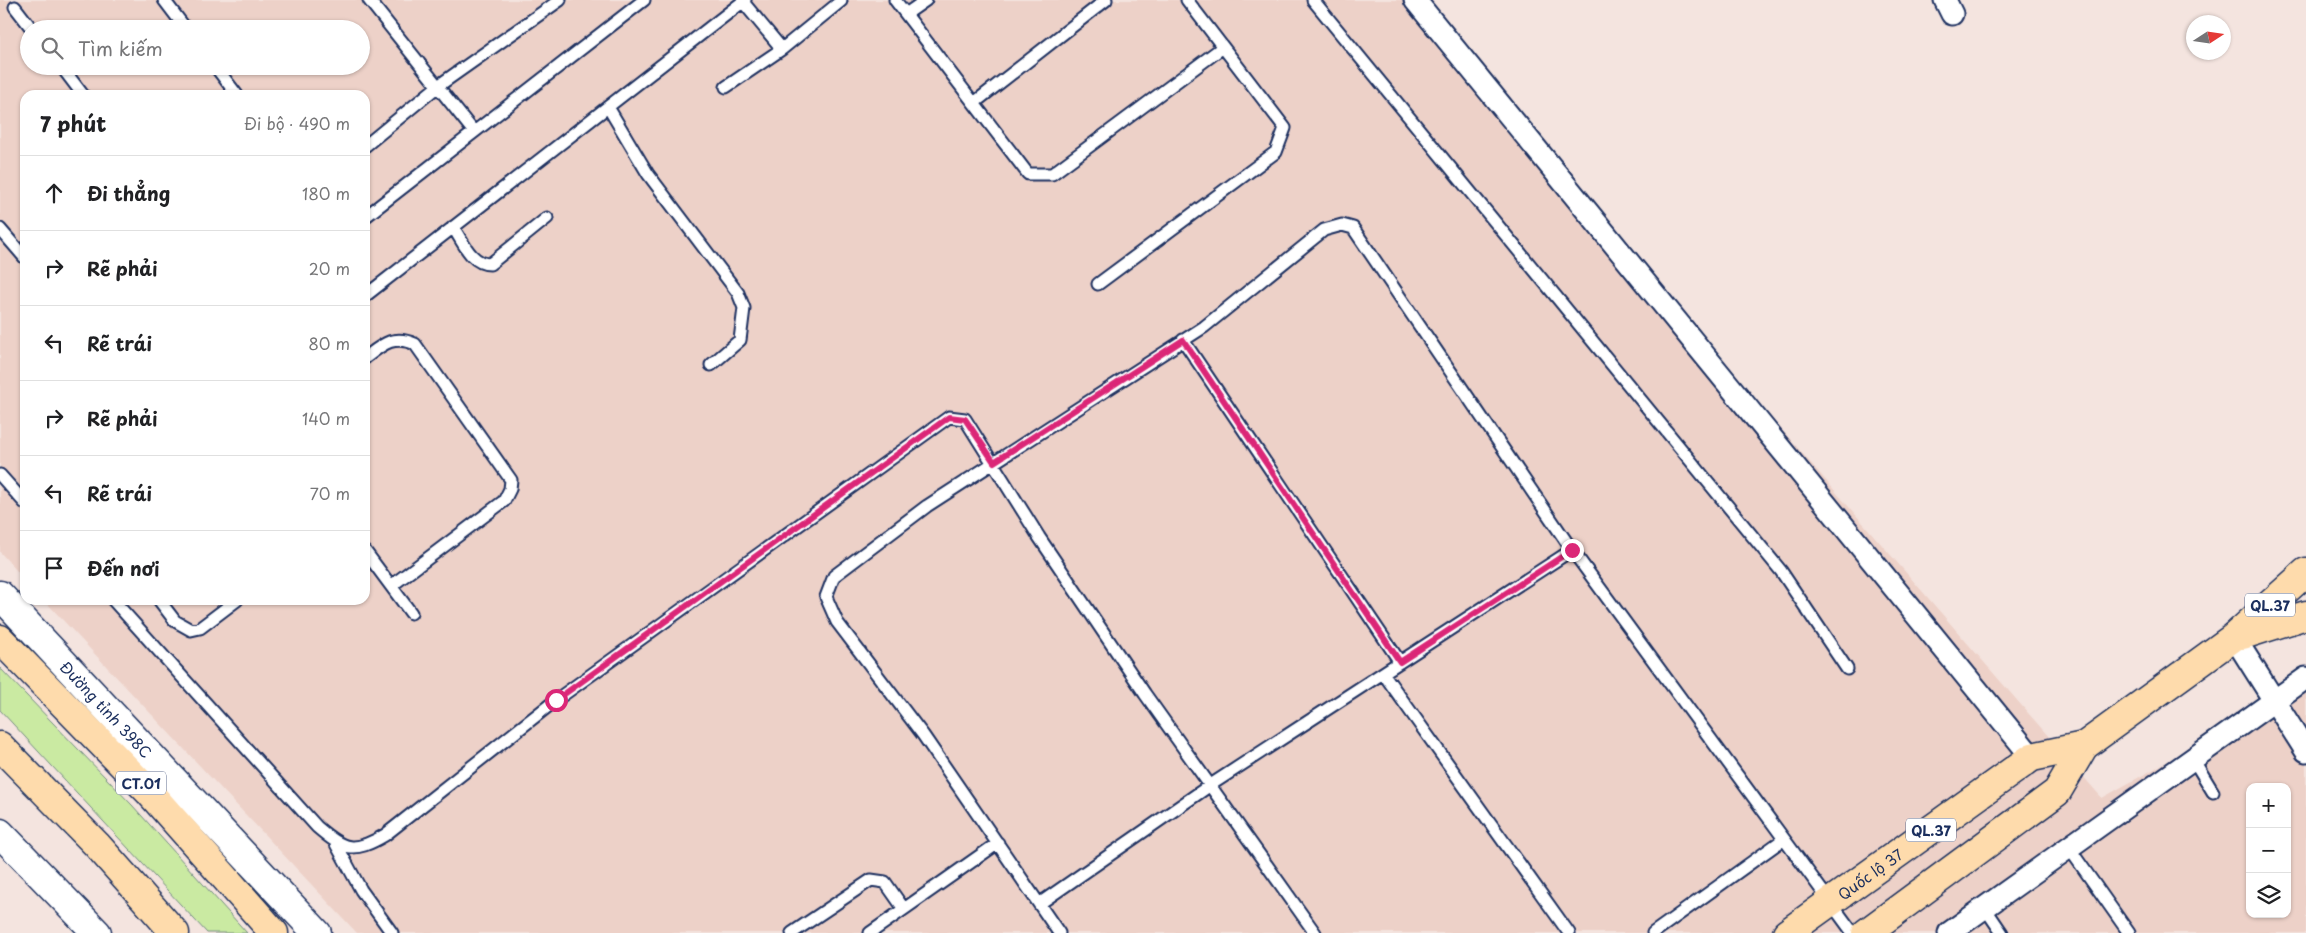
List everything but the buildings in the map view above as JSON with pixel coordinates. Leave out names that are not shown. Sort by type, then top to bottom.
[{"type":"highway","name":"Quốc lộ 37","points":[[1787,933],[2032,758],[2084,746],[2234,638],[2306,572]]},
{"type":"highway","name":"Quốc lộ 37","points":[[2234,638],[2306,615]]},
{"type":"highway","name":"CT.01","points":[[0,639],[150,793],[274,933]]},
{"type":"highway","points":[[0,746],[97,845],[175,933]]},
{"type":"highway","name":"Quốc lộ 37","points":[[1866,933],[2057,792],[2084,746]]},
{"type":"highway","points":[[2032,758],[2057,792]]},
{"type":"main road","name":"Đường tỉnh 398C","points":[[0,596],[317,933]]},
{"type":"main road","points":[[0,833],[97,933]]},
{"type":"street","points":[[1414,0],[2032,758]]},
{"type":"street","points":[[2234,638],[2306,751]]},
{"type":"street","points":[[1948,933],[2306,678]]},
{"type":"lane","points":[[164,0],[179,20]]},
{"type":"lane","points":[[368,0],[474,132]]},
{"type":"lane","points":[[370,142],[438,86],[560,0]]},
{"type":"lane","points":[[370,213],[644,0]]},
{"type":"lane","points":[[726,87],[782,49],[842,0]]},
{"type":"lane","points":[[895,0],[1028,174],[1052,174],[1223,47]]},
{"type":"lane","points":[[906,14],[926,0]]},
{"type":"lane","points":[[974,103],[1106,0]]},
{"type":"lane","points":[[1098,284],[1276,152],[1285,128],[1188,0]]},
{"type":"lane","points":[[1314,0],[1781,571],[1847,669]]},
{"type":"lane","points":[[370,292],[744,1],[782,49]]},
{"type":"lane","points":[[15,7],[25,20]]},
{"type":"lane","points":[[68,75],[79,90]]},
{"type":"lane","points":[[222,75],[233,90]]},
{"type":"lane","points":[[608,106],[648,174],[738,293],[744,308],[740,340],[711,365]]},
{"type":"lane","points":[[454,227],[473,258],[482,264],[490,264],[547,218]]},
{"type":"lane","points":[[1059,933],[923,735],[837,622],[826,598],[834,576],[927,506],[1204,327],[1324,230],[1342,225],[1353,228],[1572,550],[1853,933]]},
{"type":"lane","points":[[0,228],[20,252]]},
{"type":"lane","points":[[370,354],[386,342],[404,339],[415,344],[510,480],[510,489],[504,501],[391,586]]},
{"type":"lane","points":[[1183,340],[1400,662]]},
{"type":"lane","points":[[336,844],[350,847],[367,845],[385,835],[556,700],[949,417],[965,419],[994,462],[1039,537],[1209,786],[1315,933]]},
{"type":"lane","points":[[0,475],[20,497]]},
{"type":"lane","points":[[1039,904],[1209,786],[1572,550]]},
{"type":"lane","points":[[370,558],[411,613]]},
{"type":"lane","points":[[117,605],[317,827],[336,844],[361,890],[392,933]]},
{"type":"lane","points":[[164,605],[175,621],[191,630],[200,628],[230,605]]},
{"type":"lane","points":[[1383,673],[1569,933]]},
{"type":"lane","points":[[2193,759],[2213,792]]},
{"type":"lane","points":[[1652,933],[1784,839]]},
{"type":"lane","points":[[870,933],[998,843]]},
{"type":"lane","points":[[2069,848],[2129,933]]},
{"type":"lane","points":[[792,933],[871,880],[885,882],[904,908]]},
{"type":"lane","points":[[1985,908],[2002,933]]},
{"type":"shaded area","points":[[0,0],[1408,0],[2102,798],[2306,684],[2306,933],[357,933],[49,605],[370,605],[370,90],[20,90],[20,574],[0,552]]},
{"type":"green space","points":[[0,668],[132,805],[247,933],[207,933],[0,710]]},
{"type":"route","points":[[556,700],[949,417],[965,419],[994,462],[1183,340],[1400,662],[1572,550]]}]
